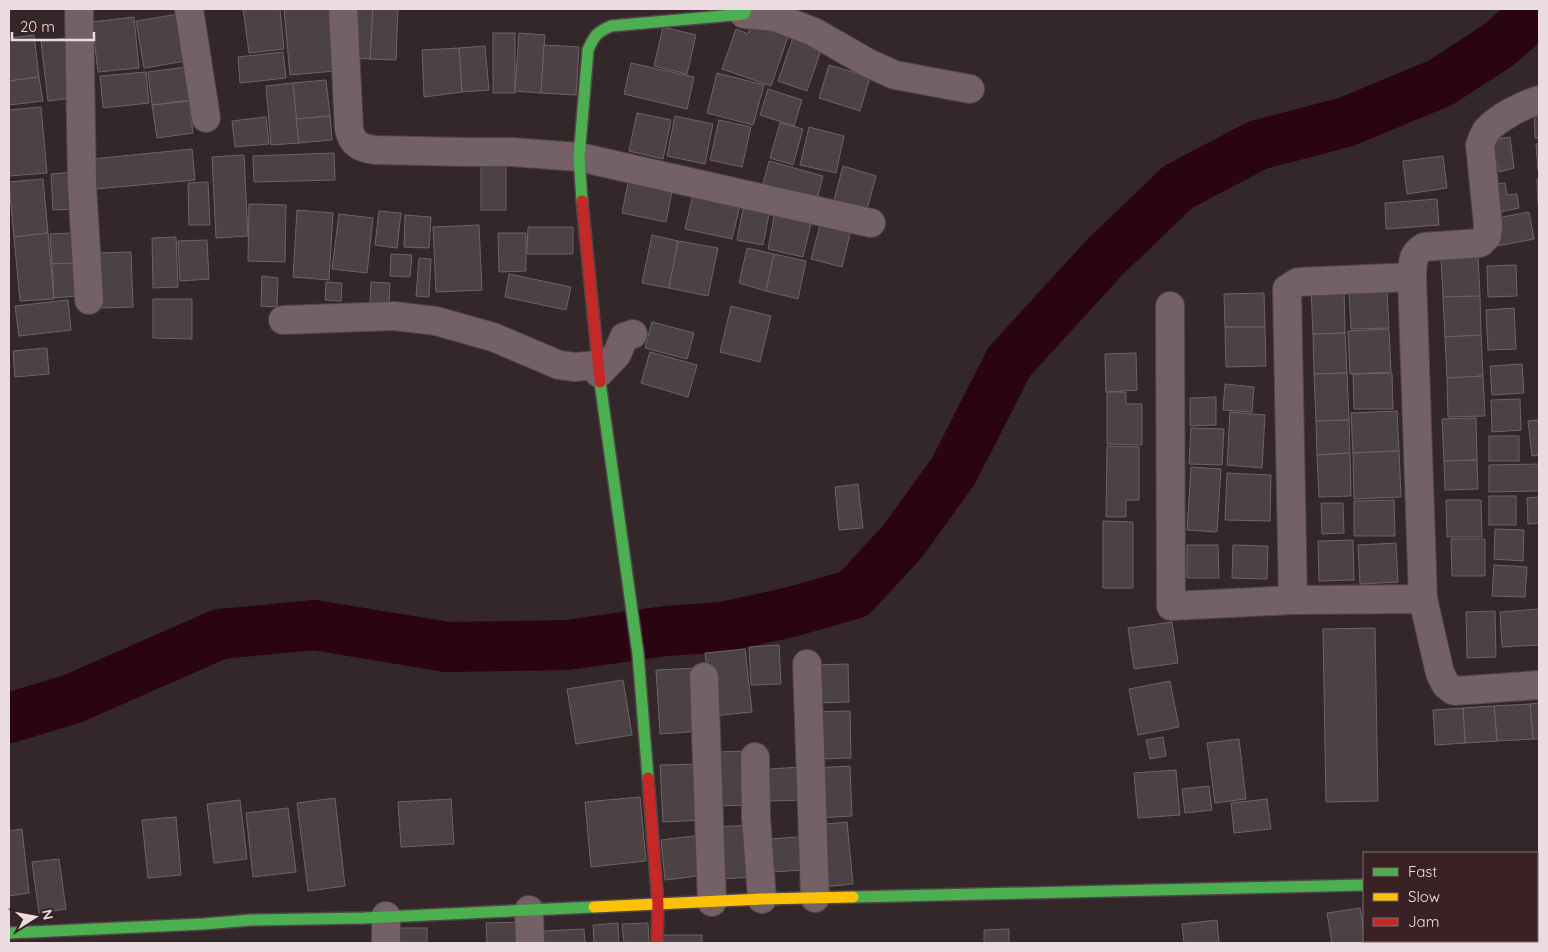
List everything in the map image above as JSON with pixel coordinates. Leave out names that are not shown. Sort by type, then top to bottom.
[{"type":"street","points":[[86,9],[82,185],[89,300]]},
{"type":"street","points":[[189,9],[206,118]]},
{"type":"street","points":[[343,9],[349,129],[351,138],[355,143],[366,148],[375,150],[511,152],[579,156],[871,223]]},
{"type":"street","points":[[657,943],[658,904],[638,654],[598,369],[583,217],[579,156],[588,50],[593,39],[600,31],[611,26],[745,11],[775,18],[814,32],[868,64],[895,75],[970,89]]},
{"type":"street","points":[[1539,100],[1525,104],[1487,130],[1483,137],[1480,145],[1488,225],[1487,236],[1480,242],[1424,247],[1417,251],[1413,257],[1412,277],[1423,599],[1440,673],[1446,685],[1454,692],[1539,685]]},
{"type":"street","points":[[1293,600],[1287,289],[1298,282],[1412,277]]},
{"type":"street","points":[[1170,306],[1171,606],[1293,600],[1423,599]]},
{"type":"street","points":[[283,320],[394,316],[436,321],[493,337],[559,365],[598,369],[617,354],[624,337],[633,334]]},
{"type":"street","points":[[807,664],[815,898]]},
{"type":"street","points":[[704,677],[712,902]]},
{"type":"street","points":[[755,757],[756,817],[762,899]]},
{"type":"street","points":[[1538,880],[1538,943]]},
{"type":"street","points":[[9,933],[251,920],[302,920],[762,899],[1363,885]]},
{"type":"street","points":[[529,910],[530,943]]},
{"type":"street","points":[[386,916],[386,943]]},
{"type":"building","points":[[243,9],[280,9],[284,49],[249,53]]},
{"type":"building","points":[[284,9],[330,9],[336,71],[290,75]]},
{"type":"building","points":[[351,9],[373,9],[370,59],[349,58]]},
{"type":"building","points":[[373,9],[398,9],[396,60],[370,59]]},
{"type":"building","points":[[185,13],[192,60],[144,68],[136,21]]},
{"type":"building","points":[[134,17],[139,68],[98,72],[92,22]]},
{"type":"building","points":[[754,19],[790,31],[771,86],[722,69],[736,29],[748,34]]},
{"type":"building","points":[[663,27],[696,35],[687,74],[654,66]]},
{"type":"building","points":[[795,32],[811,37],[808,45],[821,50],[807,91],[778,81]]},
{"type":"building","points":[[493,33],[515,33],[515,93],[493,93]]},
{"type":"building","points":[[519,33],[545,35],[541,93],[515,91]]},
{"type":"building","points":[[34,35],[39,77],[9,81],[9,38]]},
{"type":"building","points":[[66,38],[73,98],[48,101],[41,41]]},
{"type":"building","points":[[544,45],[579,47],[576,95],[541,93]]},
{"type":"building","points":[[485,46],[489,90],[462,92],[459,48]]},
{"type":"building","points":[[459,48],[462,92],[424,97],[422,50]]},
{"type":"building","points":[[283,52],[286,78],[240,83],[238,57]]},
{"type":"building","points":[[631,63],[694,77],[687,109],[624,94]]},
{"type":"building","points":[[829,65],[870,77],[860,111],[819,98]]},
{"type":"building","points":[[194,66],[198,99],[152,105],[148,72]]},
{"type":"building","points":[[146,72],[149,103],[103,108],[100,76]]},
{"type":"building","points":[[717,73],[764,85],[753,125],[707,113]]},
{"type":"building","points":[[39,77],[43,101],[9,105],[9,81]]},
{"type":"building","points":[[326,80],[330,116],[296,119],[293,83]]},
{"type":"building","points":[[293,83],[299,143],[271,145],[266,86]]},
{"type":"building","points":[[768,89],[802,100],[794,126],[760,115]]},
{"type":"building","points":[[189,101],[193,133],[157,138],[152,105]]},
{"type":"building","points":[[41,107],[47,173],[9,176],[9,110]]},
{"type":"building","points":[[1539,108],[1539,138],[1535,138],[1534,109]]},
{"type":"building","points":[[637,113],[671,120],[663,159],[629,151]]},
{"type":"building","points":[[330,116],[332,140],[299,143],[296,119]]},
{"type":"building","points":[[675,116],[713,124],[705,164],[667,156]]},
{"type":"building","points":[[266,117],[269,144],[235,147],[232,121]]},
{"type":"building","points":[[719,120],[751,127],[742,167],[710,160]]},
{"type":"building","points":[[780,123],[803,129],[793,165],[770,158]]},
{"type":"building","points":[[809,127],[844,136],[836,173],[800,165]]},
{"type":"building","points":[[1510,137],[1514,168],[1499,172],[1492,140]]},
{"type":"building","points":[[1539,143],[1539,171],[1538,171],[1536,144]]},
{"type":"building","points":[[192,149],[195,180],[95,189],[92,159]]},
{"type":"building","points":[[334,153],[335,180],[254,182],[253,156]]},
{"type":"building","points":[[244,155],[248,236],[216,238],[212,157]]},
{"type":"building","points":[[1443,156],[1447,188],[1407,194],[1403,161]]},
{"type":"building","points":[[769,161],[823,176],[817,199],[763,184]]},
{"type":"building","points":[[481,165],[506,165],[506,210],[481,210]]},
{"type":"building","points":[[843,166],[876,176],[866,213],[833,204]]},
{"type":"building","points":[[75,172],[77,209],[53,210],[51,174]]},
{"type":"building","points":[[629,178],[673,186],[666,222],[622,213]]},
{"type":"building","points":[[43,179],[48,233],[14,237],[9,182]]},
{"type":"building","points":[[1537,179],[1539,179],[1539,205],[1538,205]]},
{"type":"building","points":[[208,182],[210,225],[189,225],[188,183]]},
{"type":"building","points":[[1505,183],[1507,195],[1517,194],[1519,208],[1500,212],[1494,184]]},
{"type":"building","points":[[695,186],[742,197],[732,239],[685,229]]},
{"type":"building","points":[[745,198],[771,204],[763,245],[737,240]]},
{"type":"building","points":[[1437,199],[1439,225],[1386,229],[1385,203]]},
{"type":"building","points":[[249,204],[286,205],[285,262],[248,261]]},
{"type":"building","points":[[776,206],[813,215],[803,257],[768,249]]},
{"type":"building","points":[[297,210],[333,213],[329,280],[293,277]]},
{"type":"building","points":[[379,211],[401,213],[397,248],[375,245]]},
{"type":"building","points":[[1529,212],[1534,239],[1497,246],[1492,219]]},
{"type":"building","points":[[339,214],[373,218],[367,273],[332,269]]},
{"type":"building","points":[[405,215],[431,217],[429,248],[404,247]]},
{"type":"building","points":[[822,218],[852,226],[842,267],[811,259]]},
{"type":"building","points":[[479,225],[482,290],[436,292],[433,227]]},
{"type":"building","points":[[528,227],[573,227],[573,254],[527,254]]},
{"type":"building","points":[[48,233],[54,299],[20,301],[14,237]]},
{"type":"building","points":[[73,233],[74,263],[52,264],[50,234]]},
{"type":"building","points":[[498,233],[526,233],[526,271],[499,272]]},
{"type":"building","points":[[652,235],[678,241],[669,288],[642,283]]},
{"type":"building","points":[[176,237],[178,287],[153,288],[152,238]]},
{"type":"building","points":[[207,240],[209,279],[180,281],[178,241]]},
{"type":"building","points":[[678,241],[718,248],[708,296],[669,288]]},
{"type":"building","points":[[747,248],[774,254],[766,291],[739,283]]},
{"type":"building","points":[[131,252],[133,307],[100,308],[98,253]]},
{"type":"building","points":[[391,254],[412,255],[410,277],[390,276]]},
{"type":"building","points":[[774,254],[806,261],[798,299],[766,291]]},
{"type":"building","points":[[1478,257],[1480,296],[1443,297],[1441,258]]},
{"type":"building","points":[[419,258],[431,259],[429,297],[416,296]]},
{"type":"building","points":[[74,263],[77,296],[54,298],[52,264]]},
{"type":"building","points":[[1516,265],[1517,296],[1488,297],[1487,266]]},
{"type":"building","points":[[509,274],[571,287],[566,310],[505,297]]},
{"type":"building","points":[[262,276],[278,278],[277,307],[261,306]]},
{"type":"building","points":[[326,282],[342,283],[341,301],[325,300]]},
{"type":"building","points":[[371,282],[390,283],[389,306],[370,304]]},
{"type":"building","points":[[1344,288],[1345,333],[1313,334],[1311,289]]},
{"type":"building","points":[[1387,292],[1389,328],[1351,329],[1349,293]]},
{"type":"building","points":[[1264,293],[1265,327],[1225,327],[1224,294]]},
{"type":"building","points":[[1480,296],[1481,335],[1445,337],[1443,297]]},
{"type":"building","points":[[153,299],[192,299],[192,339],[153,338]]},
{"type":"building","points":[[68,300],[71,330],[19,336],[15,306]]},
{"type":"building","points":[[731,306],[771,316],[760,362],[720,352]]},
{"type":"building","points":[[1514,308],[1516,349],[1488,350],[1486,310]]},
{"type":"building","points":[[652,322],[694,333],[687,359],[645,348]]},
{"type":"building","points":[[1225,327],[1265,327],[1266,366],[1226,367]]},
{"type":"building","points":[[1389,329],[1391,372],[1350,374],[1348,331]]},
{"type":"building","points":[[1345,333],[1347,373],[1314,374],[1313,334]]},
{"type":"building","points":[[1481,335],[1483,376],[1447,378],[1445,337]]},
{"type":"building","points":[[47,348],[49,374],[15,377],[13,351]]},
{"type":"building","points":[[650,352],[697,365],[688,397],[641,383]]},
{"type":"building","points":[[1136,353],[1137,390],[1106,392],[1105,354]]},
{"type":"building","points":[[1522,364],[1524,393],[1492,395],[1490,366]]},
{"type":"building","points":[[1347,373],[1349,420],[1316,421],[1314,374]]},
{"type":"building","points":[[1392,373],[1393,409],[1354,409],[1353,374]]},
{"type":"building","points":[[1483,376],[1485,416],[1448,417],[1447,378]]},
{"type":"building","points":[[1225,384],[1254,387],[1252,412],[1223,410]]},
{"type":"building","points":[[1107,392],[1126,392],[1126,404],[1142,404],[1142,445],[1107,444]]},
{"type":"building","points":[[1216,397],[1216,425],[1190,426],[1190,398]]},
{"type":"building","points":[[1520,399],[1521,430],[1492,432],[1491,400]]},
{"type":"building","points":[[1397,411],[1399,451],[1353,453],[1351,413]]},
{"type":"building","points":[[1230,412],[1265,415],[1262,468],[1227,465]]},
{"type":"building","points":[[1476,418],[1477,460],[1444,461],[1442,419]]},
{"type":"building","points":[[1349,420],[1350,453],[1317,455],[1316,421]]},
{"type":"building","points":[[1539,420],[1539,455],[1532,456],[1528,421]]},
{"type":"building","points":[[1191,428],[1224,429],[1222,465],[1189,464]]},
{"type":"building","points":[[1489,436],[1519,436],[1519,461],[1489,461]]},
{"type":"building","points":[[1107,446],[1139,447],[1139,500],[1126,500],[1126,517],[1106,517]]},
{"type":"building","points":[[1399,451],[1401,497],[1354,499],[1353,453]]},
{"type":"building","points":[[1350,453],[1351,496],[1319,497],[1317,455]]},
{"type":"building","points":[[1477,460],[1478,489],[1445,490],[1444,461]]},
{"type":"building","points":[[1539,464],[1539,491],[1489,492],[1489,465]]},
{"type":"building","points":[[1191,467],[1221,469],[1217,532],[1187,530]]},
{"type":"building","points":[[1227,473],[1271,475],[1270,521],[1225,520]]},
{"type":"building","points":[[858,484],[863,528],[839,530],[835,487]]},
{"type":"building","points":[[1489,496],[1516,496],[1516,525],[1489,525]]},
{"type":"building","points":[[1539,497],[1539,523],[1528,524],[1527,498]]},
{"type":"building","points":[[1394,500],[1395,536],[1354,536],[1354,501]]},
{"type":"building","points":[[1446,500],[1481,500],[1482,537],[1447,537]]},
{"type":"building","points":[[1321,503],[1343,503],[1344,533],[1322,534]]},
{"type":"building","points":[[1103,521],[1133,522],[1133,588],[1103,588]]},
{"type":"building","points":[[1495,529],[1524,530],[1523,561],[1494,559]]},
{"type":"building","points":[[1451,539],[1485,539],[1485,576],[1452,576]]},
{"type":"building","points":[[1353,540],[1354,580],[1319,581],[1318,541]]},
{"type":"building","points":[[1396,543],[1398,582],[1360,584],[1358,545]]},
{"type":"building","points":[[1187,545],[1218,545],[1219,578],[1187,578]]},
{"type":"building","points":[[1233,545],[1268,546],[1267,579],[1232,578]]},
{"type":"building","points":[[1494,565],[1527,567],[1525,597],[1492,596]]},
{"type":"building","points":[[1539,609],[1539,645],[1502,647],[1500,612]]},
{"type":"building","points":[[1495,611],[1496,657],[1467,658],[1466,612]]},
{"type":"building","points":[[1172,622],[1178,663],[1134,669],[1128,628]]},
{"type":"building","points":[[1375,628],[1378,801],[1326,802],[1323,629]]},
{"type":"building","points":[[779,645],[781,684],[751,685],[749,647]]},
{"type":"building","points":[[745,649],[752,712],[713,716],[705,653]]},
{"type":"building","points":[[848,664],[849,702],[817,703],[815,665]]},
{"type":"building","points":[[698,668],[702,731],[660,734],[656,670]]},
{"type":"building","points":[[623,680],[632,735],[576,744],[567,689]]},
{"type":"building","points":[[1170,681],[1179,727],[1138,735],[1129,689]]},
{"type":"building","points":[[1539,703],[1539,739],[1533,739],[1530,704]]},
{"type":"building","points":[[1530,704],[1533,739],[1497,741],[1494,706]]},
{"type":"building","points":[[1494,706],[1497,741],[1465,743],[1463,708]]},
{"type":"building","points":[[1463,708],[1465,743],[1435,745],[1433,710]]},
{"type":"building","points":[[850,711],[851,758],[817,759],[815,712]]},
{"type":"building","points":[[1163,737],[1166,756],[1150,759],[1146,740]]},
{"type":"building","points":[[1239,739],[1246,799],[1215,803],[1207,743]]},
{"type":"building","points":[[749,751],[750,805],[715,806],[716,752]]},
{"type":"building","points":[[700,764],[702,820],[663,822],[660,765]]},
{"type":"building","points":[[850,766],[852,816],[818,818],[816,768]]},
{"type":"building","points":[[801,767],[802,800],[770,801],[769,769]]},
{"type":"building","points":[[1176,770],[1180,815],[1138,818],[1134,773]]},
{"type":"building","points":[[1209,786],[1212,810],[1185,813],[1182,789]]},
{"type":"building","points":[[640,797],[646,861],[591,867],[585,802]]},
{"type":"building","points":[[335,798],[345,886],[308,891],[297,803]]},
{"type":"building","points":[[451,799],[454,844],[401,847],[398,802]]},
{"type":"building","points":[[1267,799],[1271,829],[1234,833],[1231,803]]},
{"type":"building","points":[[240,800],[247,859],[214,863],[207,804]]},
{"type":"building","points":[[288,808],[296,872],[253,877],[246,813]]},
{"type":"building","points":[[176,817],[181,875],[148,878],[142,820]]},
{"type":"building","points":[[847,822],[853,884],[821,887],[815,825]]},
{"type":"building","points":[[751,825],[755,877],[719,879],[716,827]]},
{"type":"building","points":[[22,829],[29,893],[9,896],[9,831]]},
{"type":"building","points":[[702,835],[706,875],[665,880],[661,840]]},
{"type":"building","points":[[799,837],[802,870],[772,872],[769,839]]},
{"type":"building","points":[[59,859],[66,909],[39,913],[32,862]]},
{"type":"building","points":[[1360,908],[1363,942],[1366,943],[1332,943],[1327,913]]},
{"type":"building","points":[[1217,920],[1219,943],[1184,943],[1182,924]]},
{"type":"building","points":[[526,922],[527,943],[487,943],[486,923]]},
{"type":"building","points":[[618,923],[619,943],[594,943],[593,925]]},
{"type":"building","points":[[648,923],[649,943],[624,943],[622,924]]},
{"type":"building","points":[[392,928],[427,928],[427,943],[392,943]]},
{"type":"building","points":[[584,929],[585,943],[544,943],[544,931]]},
{"type":"building","points":[[1009,929],[1009,943],[984,943],[984,930]]},
{"type":"building","points":[[660,935],[702,935],[702,943],[660,943]]},
{"type":"building","points":[[1434,942],[1434,943],[1412,943]]},
{"type":"waterway","points":[[9,718],[72,699],[220,634],[314,625],[447,647],[567,645],[666,631],[723,627],[791,612],[854,594],[903,541],[954,470],[1009,362],[1105,257],[1178,187],[1258,145],[1346,122],[1440,83],[1500,44],[1539,9]]},
{"type":"traffic: fast","points":[[582,201],[579,157],[588,50],[596,35],[611,26],[744,14],[746,9]]},
{"type":"traffic: fast","points":[[600,382],[638,654],[648,778]]},
{"type":"traffic: fast","points":[[853,897],[1363,885]]},
{"type":"traffic: fast","points":[[9,933],[251,920],[364,918],[594,907]]},
{"type":"traffic: slow","points":[[594,907],[762,899],[853,897]]},
{"type":"traffic: jam","points":[[582,201],[600,382]]},
{"type":"traffic: jam","points":[[648,778],[658,904],[657,943]]}]
